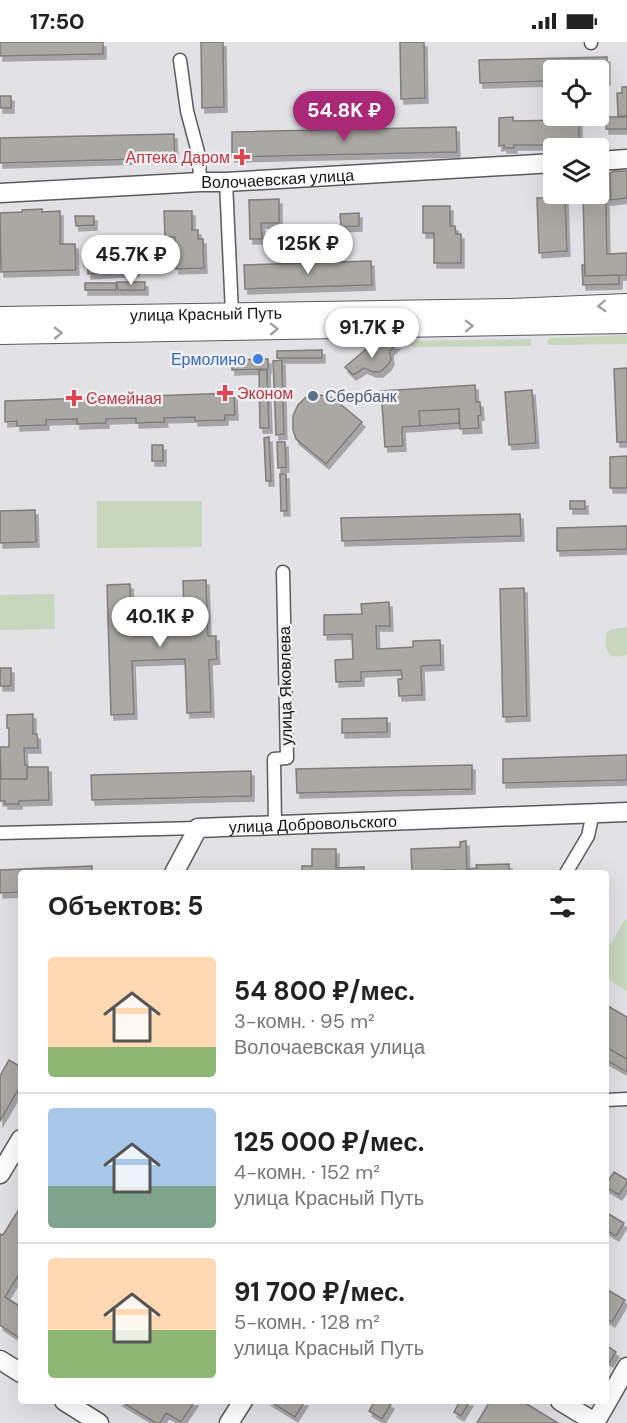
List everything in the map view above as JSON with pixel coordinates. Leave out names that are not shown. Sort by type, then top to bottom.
[{"type":"main road","name":"улица Красный Путь","points":[[0,334],[233,321],[627,304]]},
{"type":"main road","name":"улица Красный Путь","points":[[0,317],[539,325],[627,323]]},
{"type":"street","points":[[180,60],[187,111],[199,156],[200,182]]},
{"type":"street","points":[[609,160],[627,159]]},
{"type":"street","name":"Волочаевская улица","points":[[0,193],[200,182],[226,183],[543,164]]},
{"type":"street","points":[[226,183],[233,321]]},
{"type":"street","name":"улица Яковлева","points":[[275,824],[274,759],[287,758],[283,572]]},
{"type":"street","name":"улица Добровольского","points":[[0,833],[627,812]]},
{"type":"street","points":[[568,870],[588,836],[593,813]]},
{"type":"street","points":[[176,870],[198,828]]},
{"type":"street","points":[[609,1100],[627,1099]]},
{"type":"street","points":[[0,1174],[18,1144]]},
{"type":"street","points":[[0,1360],[18,1372]]},
{"type":"street","points":[[609,1400],[627,1367]]},
{"type":"street","points":[[69,1404],[99,1423]]},
{"type":"street","points":[[230,1423],[241,1404]]},
{"type":"street","points":[[565,1404],[596,1423],[607,1404]]},
{"type":"green space","points":[[627,335],[627,344],[548,345],[547,342],[550,338]]},
{"type":"green space","points":[[531,339],[531,346],[413,347],[408,341]]},
{"type":"green space","points":[[97,501],[202,501],[202,547],[97,548]]},
{"type":"green space","points":[[54,594],[55,629],[0,630],[0,595]]},
{"type":"green space","points":[[627,627],[627,655],[612,656],[606,648],[607,632]]},
{"type":"green space","points":[[625,919],[627,920],[627,991],[609,980],[609,948]]},
{"type":"building","points":[[0,42],[103,42],[103,54],[0,56]]},
{"type":"building","points":[[201,42],[223,42],[224,107],[202,108]]},
{"type":"building","points":[[400,42],[424,42],[425,98],[401,99]]},
{"type":"building","points":[[607,57],[607,60],[543,60],[543,81],[480,83],[479,60]]},
{"type":"building","points":[[622,87],[627,87],[627,116],[618,116],[617,93],[622,93]]},
{"type":"building","points":[[0,96],[11,96],[11,108],[0,108]]},
{"type":"building","points":[[513,117],[513,121],[543,120],[543,126],[579,126],[579,138],[543,138],[543,145],[514,145],[514,148],[499,146],[499,118]]},
{"type":"building","points":[[609,117],[627,117],[627,129],[606,129],[606,126],[609,126]]},
{"type":"building","points":[[456,127],[457,152],[232,157],[232,132]]},
{"type":"building","points":[[174,134],[175,158],[0,163],[0,138]]},
{"type":"building","points":[[627,171],[627,198],[611,200],[610,173]]},
{"type":"building","points":[[609,173],[610,173],[611,200],[609,200]]},
{"type":"building","points":[[537,198],[543,198],[543,204],[565,204],[567,251],[539,253]]},
{"type":"building","points":[[279,199],[279,223],[261,223],[262,239],[250,239],[249,200]]},
{"type":"building","points":[[583,204],[606,204],[607,254],[627,253],[627,275],[585,276]]},
{"type":"building","points":[[423,206],[450,206],[450,226],[455,226],[456,234],[461,234],[461,263],[434,263],[434,233],[423,233]]},
{"type":"building","points":[[42,209],[42,212],[60,211],[60,244],[75,244],[76,270],[1,272],[0,213]]},
{"type":"building","points":[[164,211],[192,211],[192,230],[198,230],[198,239],[203,239],[204,268],[176,269],[175,237],[165,237]]},
{"type":"building","points":[[359,213],[359,226],[341,227],[340,214]]},
{"type":"building","points":[[75,216],[94,216],[94,225],[76,226]]},
{"type":"building","points":[[136,261],[136,271],[88,274],[88,264]]},
{"type":"building","points":[[371,261],[372,285],[245,289],[244,265]]},
{"type":"building","points":[[582,265],[585,265],[585,276],[619,275],[619,284],[583,285]]},
{"type":"building","points":[[117,282],[145,282],[145,290],[118,290]]},
{"type":"building","points":[[85,283],[116,283],[116,290],[85,290]]},
{"type":"building","points":[[397,344],[390,351],[391,360],[388,365],[380,372],[364,368],[353,375],[345,367],[371,345]]},
{"type":"building","points":[[322,350],[322,358],[277,358],[277,351]]},
{"type":"building","points":[[268,359],[268,369],[232,370],[232,360]]},
{"type":"building","points":[[282,360],[284,434],[276,435],[273,361]]},
{"type":"building","points":[[627,368],[627,442],[617,442],[614,369]]},
{"type":"building","points":[[259,370],[267,370],[269,428],[260,428]]},
{"type":"building","points":[[475,385],[476,402],[480,402],[479,428],[460,429],[459,409],[419,411],[420,426],[402,427],[403,446],[385,447],[381,391]]},
{"type":"building","points":[[532,390],[536,443],[509,445],[505,392]]},
{"type":"building","points":[[234,393],[235,415],[225,415],[225,420],[195,421],[195,417],[164,418],[165,422],[136,423],[136,418],[106,419],[106,423],[77,424],[77,419],[46,420],[46,425],[17,426],[17,421],[5,422],[5,401]]},
{"type":"building","points":[[320,395],[333,398],[362,422],[326,464],[296,439],[293,430],[293,416],[298,405],[306,397]]},
{"type":"building","points":[[459,409],[459,423],[420,426],[419,411]]},
{"type":"building","points":[[269,437],[271,481],[266,481],[264,438]]},
{"type":"building","points":[[277,442],[285,442],[286,467],[278,468]]},
{"type":"building","points":[[152,445],[163,445],[163,461],[152,461]]},
{"type":"building","points":[[627,456],[627,488],[610,488],[610,457]]},
{"type":"building","points":[[280,474],[286,474],[287,511],[281,511]]},
{"type":"building","points":[[570,501],[585,501],[585,509],[570,509]]},
{"type":"building","points":[[35,510],[36,542],[0,543],[0,511]]},
{"type":"building","points":[[520,514],[521,536],[342,541],[341,518]]},
{"type":"building","points":[[627,526],[627,549],[557,551],[557,528]]},
{"type":"building","points":[[206,580],[208,636],[216,636],[217,659],[209,660],[211,712],[187,713],[185,659],[132,661],[134,714],[111,715],[107,585],[130,584],[132,636],[185,634],[183,581]]},
{"type":"building","points":[[524,588],[527,716],[503,717],[500,589]]},
{"type":"building","points":[[389,602],[390,626],[376,626],[377,649],[413,647],[413,641],[440,640],[441,665],[421,666],[422,695],[399,696],[398,679],[402,679],[401,670],[361,672],[361,681],[336,682],[335,660],[353,659],[352,634],[324,635],[324,615],[362,614],[361,604]]},
{"type":"building","points":[[0,668],[11,668],[11,686],[0,686]]},
{"type":"building","points":[[33,714],[33,734],[37,734],[38,748],[24,748],[27,779],[1,779],[0,747],[9,747],[7,715]]},
{"type":"building","points":[[387,718],[387,732],[342,733],[342,719]]},
{"type":"building","points":[[627,755],[627,780],[503,783],[503,759]]},
{"type":"building","points":[[0,763],[1,779],[27,779],[27,767],[48,767],[49,800],[19,801],[19,804],[5,804],[5,801],[0,801]]},
{"type":"building","points":[[472,765],[472,789],[297,793],[296,769]]},
{"type":"building","points":[[251,771],[251,796],[92,800],[91,775]]},
{"type":"building","points":[[466,841],[467,869],[477,868],[476,865],[509,864],[509,870],[412,870],[411,849],[460,847],[460,842]]},
{"type":"building","points":[[312,849],[336,849],[336,868],[364,867],[364,870],[302,870],[302,866],[312,866]]},
{"type":"building","points":[[92,866],[92,870],[18,870],[18,892],[0,893],[0,870]]},
{"type":"building","points":[[609,1007],[627,1017],[627,1059],[609,1049]]},
{"type":"building","points":[[609,1049],[627,1059],[627,1072],[609,1062]]},
{"type":"building","points":[[9,1060],[18,1065],[18,1090],[0,1121],[0,1076]]},
{"type":"building","points":[[614,1172],[627,1180],[619,1195],[609,1189],[609,1180]]},
{"type":"building","points":[[18,1211],[18,1276],[5,1297],[18,1305],[18,1337],[0,1325],[0,1234],[3,1235]]},
{"type":"building","points":[[609,1214],[624,1223],[616,1236],[609,1232]]},
{"type":"building","points":[[609,1291],[625,1300],[612,1322],[609,1320]]},
{"type":"building","points":[[609,1347],[616,1352],[609,1362]]},
{"type":"building","points":[[125,1404],[193,1404],[181,1422],[166,1413],[160,1423],[156,1423]]},
{"type":"building","points":[[274,1404],[303,1404],[295,1417]]},
{"type":"building","points":[[373,1404],[391,1404],[382,1419],[369,1411]]},
{"type":"building","points":[[458,1404],[468,1404],[461,1416],[454,1412]]},
{"type":"building","points":[[488,1404],[527,1404],[558,1423],[477,1423]]},
{"type":"place","name":"Аптека Даром","points":[[242,157]]},
{"type":"place","name":"Ермолино","points":[[258,359]]},
{"type":"place","name":"Эконом","points":[[225,393]]},
{"type":"place","name":"Сбербанк","points":[[313,396]]},
{"type":"place","name":"Семейная","points":[[74,398]]}]
